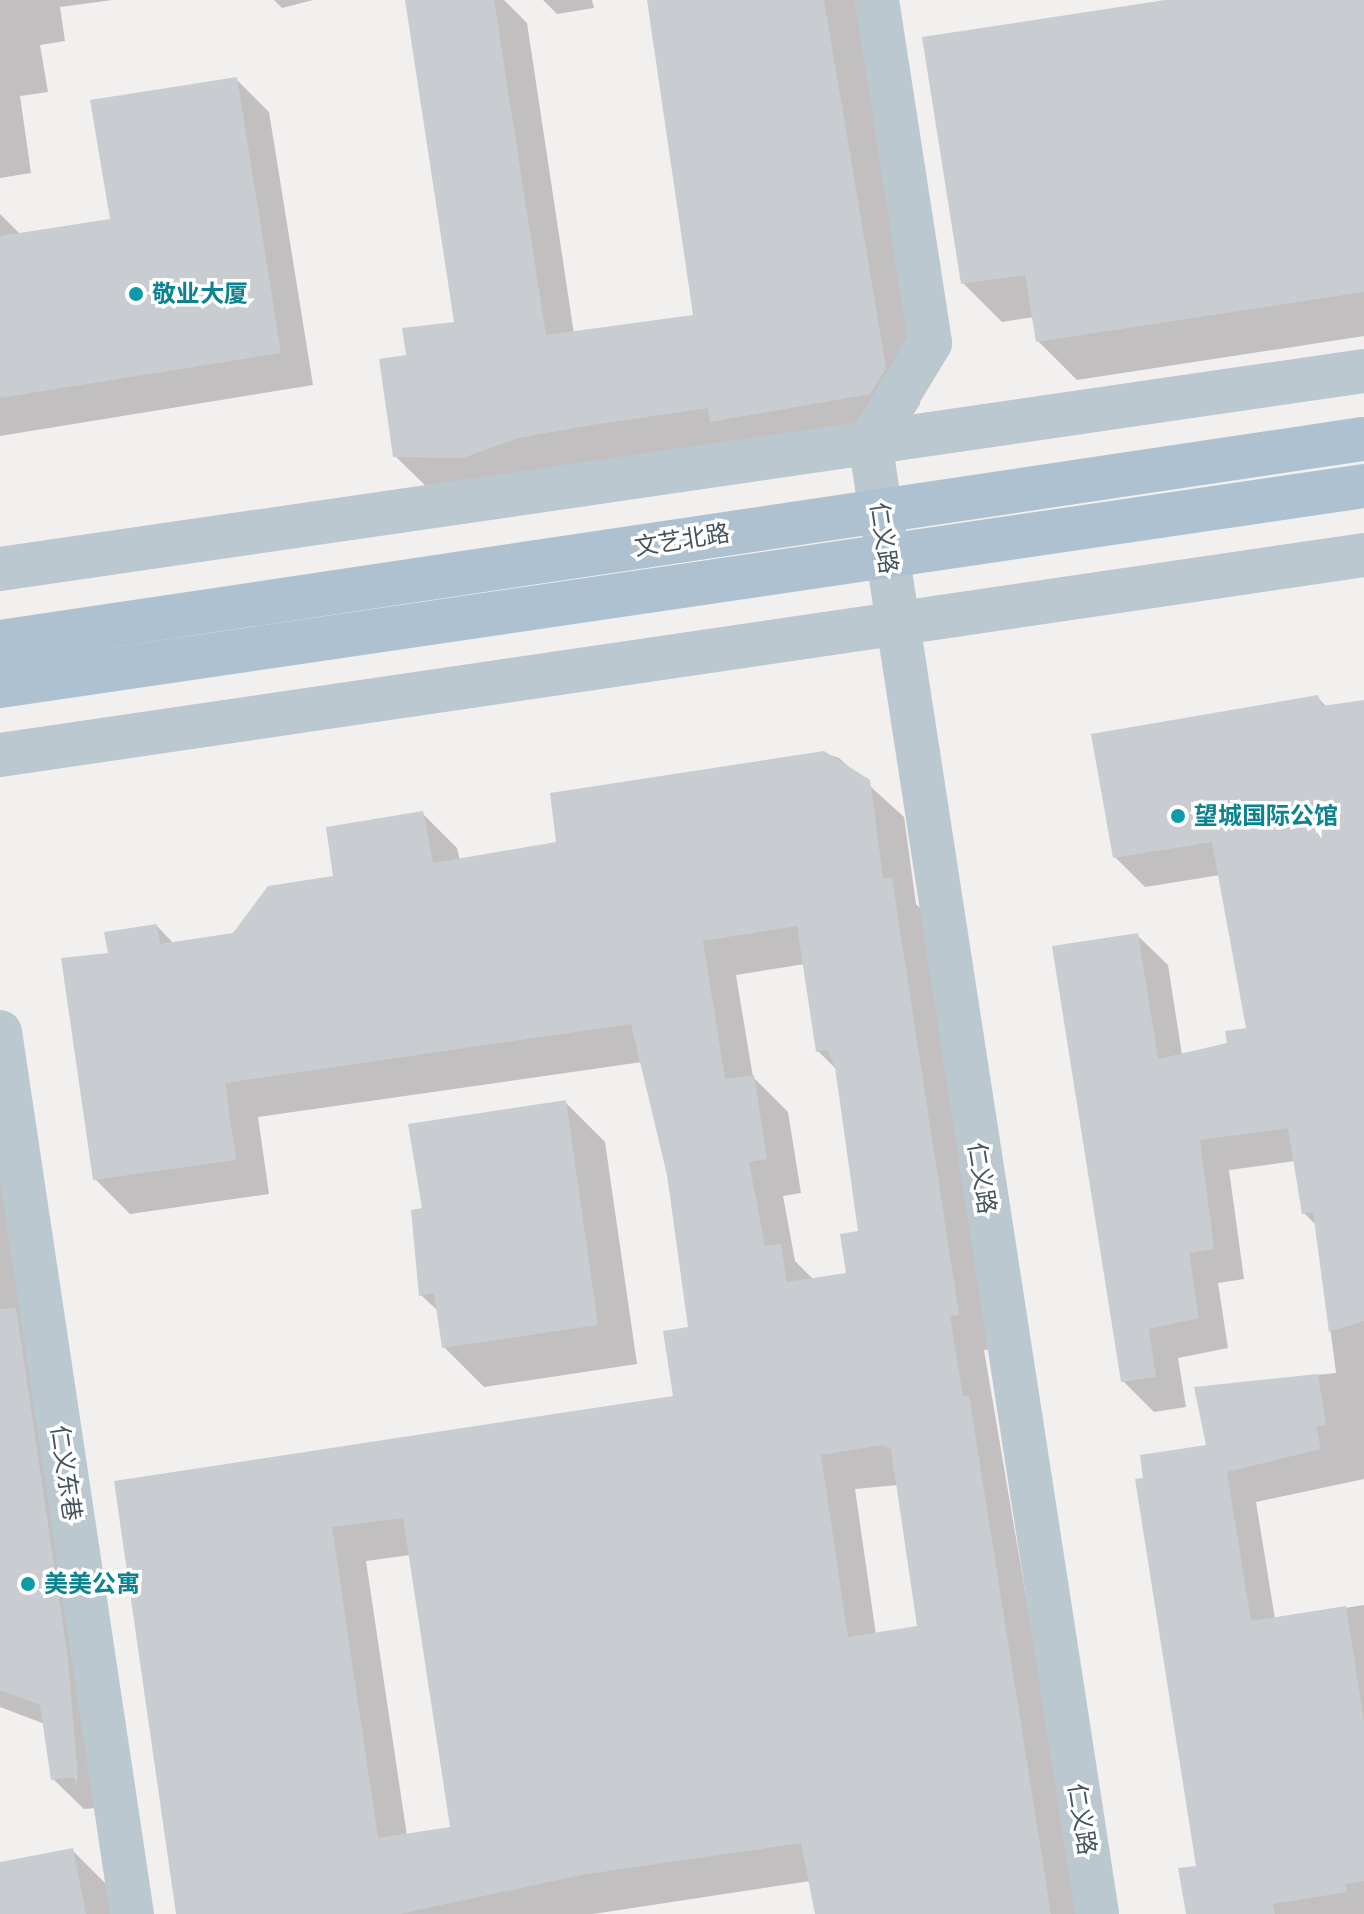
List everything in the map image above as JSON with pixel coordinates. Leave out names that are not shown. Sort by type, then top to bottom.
[{"type":"main road","name":"文艺北路","points":[[0,642],[1364,439]]},
{"type":"main road","name":"文艺北路","points":[[0,686],[1364,486]]},
{"type":"street","points":[[870,442],[930,343],[877,0]]},
{"type":"street","points":[[0,569],[1364,371]]},
{"type":"street","name":"仁义路","points":[[870,442],[1097,1914]]},
{"type":"street","points":[[0,755],[1364,555]]},
{"type":"street","name":"仁义东巷","points":[[0,1032],[132,1914]]},
{"type":"building","points":[[405,0],[494,0],[546,335],[693,315],[647,0],[824,0],[886,368],[870,394],[710,422],[708,408],[592,425],[518,438],[463,458],[393,457],[379,359],[406,355],[402,328],[454,322]]},
{"type":"building","points":[[1165,0],[1364,0],[1364,292],[1036,342],[1025,275],[961,284],[922,37]]},
{"type":"building","name":"敬业大厦","points":[[237,77],[281,353],[0,398],[0,236],[110,219],[90,100]]},
{"type":"building","points":[[1318,695],[1322,706],[1364,700],[1364,1321],[1329,1332],[1313,1212],[1302,1214],[1288,1128],[1200,1140],[1214,1249],[1189,1253],[1199,1318],[1149,1329],[1156,1377],[1121,1382],[1052,946],[1138,933],[1158,1059],[1227,1043],[1225,1031],[1246,1028],[1212,842],[1113,858],[1091,734]]},
{"type":"building","points":[[824,751],[870,780],[883,878],[892,878],[959,1315],[950,1316],[963,1396],[969,1395],[1051,1914],[815,1914],[801,1843],[581,1875],[399,1914],[176,1914],[114,1481],[673,1396],[663,1331],[688,1327],[667,1175],[631,1024],[225,1083],[236,1160],[93,1180],[61,958],[108,953],[104,932],[157,924],[160,944],[233,933],[268,886],[333,876],[326,827],[423,811],[433,863],[556,842],[550,793]],"holes":[[[797,926],[816,1052],[827,1050],[835,1067],[858,1231],[840,1234],[846,1273],[787,1282],[781,1244],[765,1246],[749,1162],[767,1159],[754,1075],[725,1079],[703,941]],[[883,1445],[891,1449],[917,1626],[848,1637],[821,1455]],[[403,1518],[450,1827],[378,1838],[332,1527]]]},
{"type":"building","points":[[566,1100],[598,1325],[442,1348],[434,1293],[419,1296],[411,1210],[422,1208],[408,1124]]},
{"type":"building","points":[[16,1308],[68,1659],[78,1777],[51,1780],[40,1705],[0,1690],[0,1309]]},
{"type":"building","points":[[1318,1374],[1326,1425],[1316,1427],[1321,1449],[1227,1472],[1251,1621],[1346,1606],[1364,1722],[1364,1881],[1346,1884],[1347,1892],[1273,1904],[1275,1914],[1186,1914],[1178,1868],[1196,1866],[1135,1479],[1143,1478],[1140,1455],[1206,1445],[1194,1387]]},
{"type":"building","points":[[73,1848],[86,1914],[0,1914],[0,1862]]},
{"type":"place","name":"敬业大厦","points":[[136,294]]},
{"type":"place","name":"望城国际公馆","points":[[1178,816]]},
{"type":"place","name":"美美公寓","points":[[28,1584]]}]
